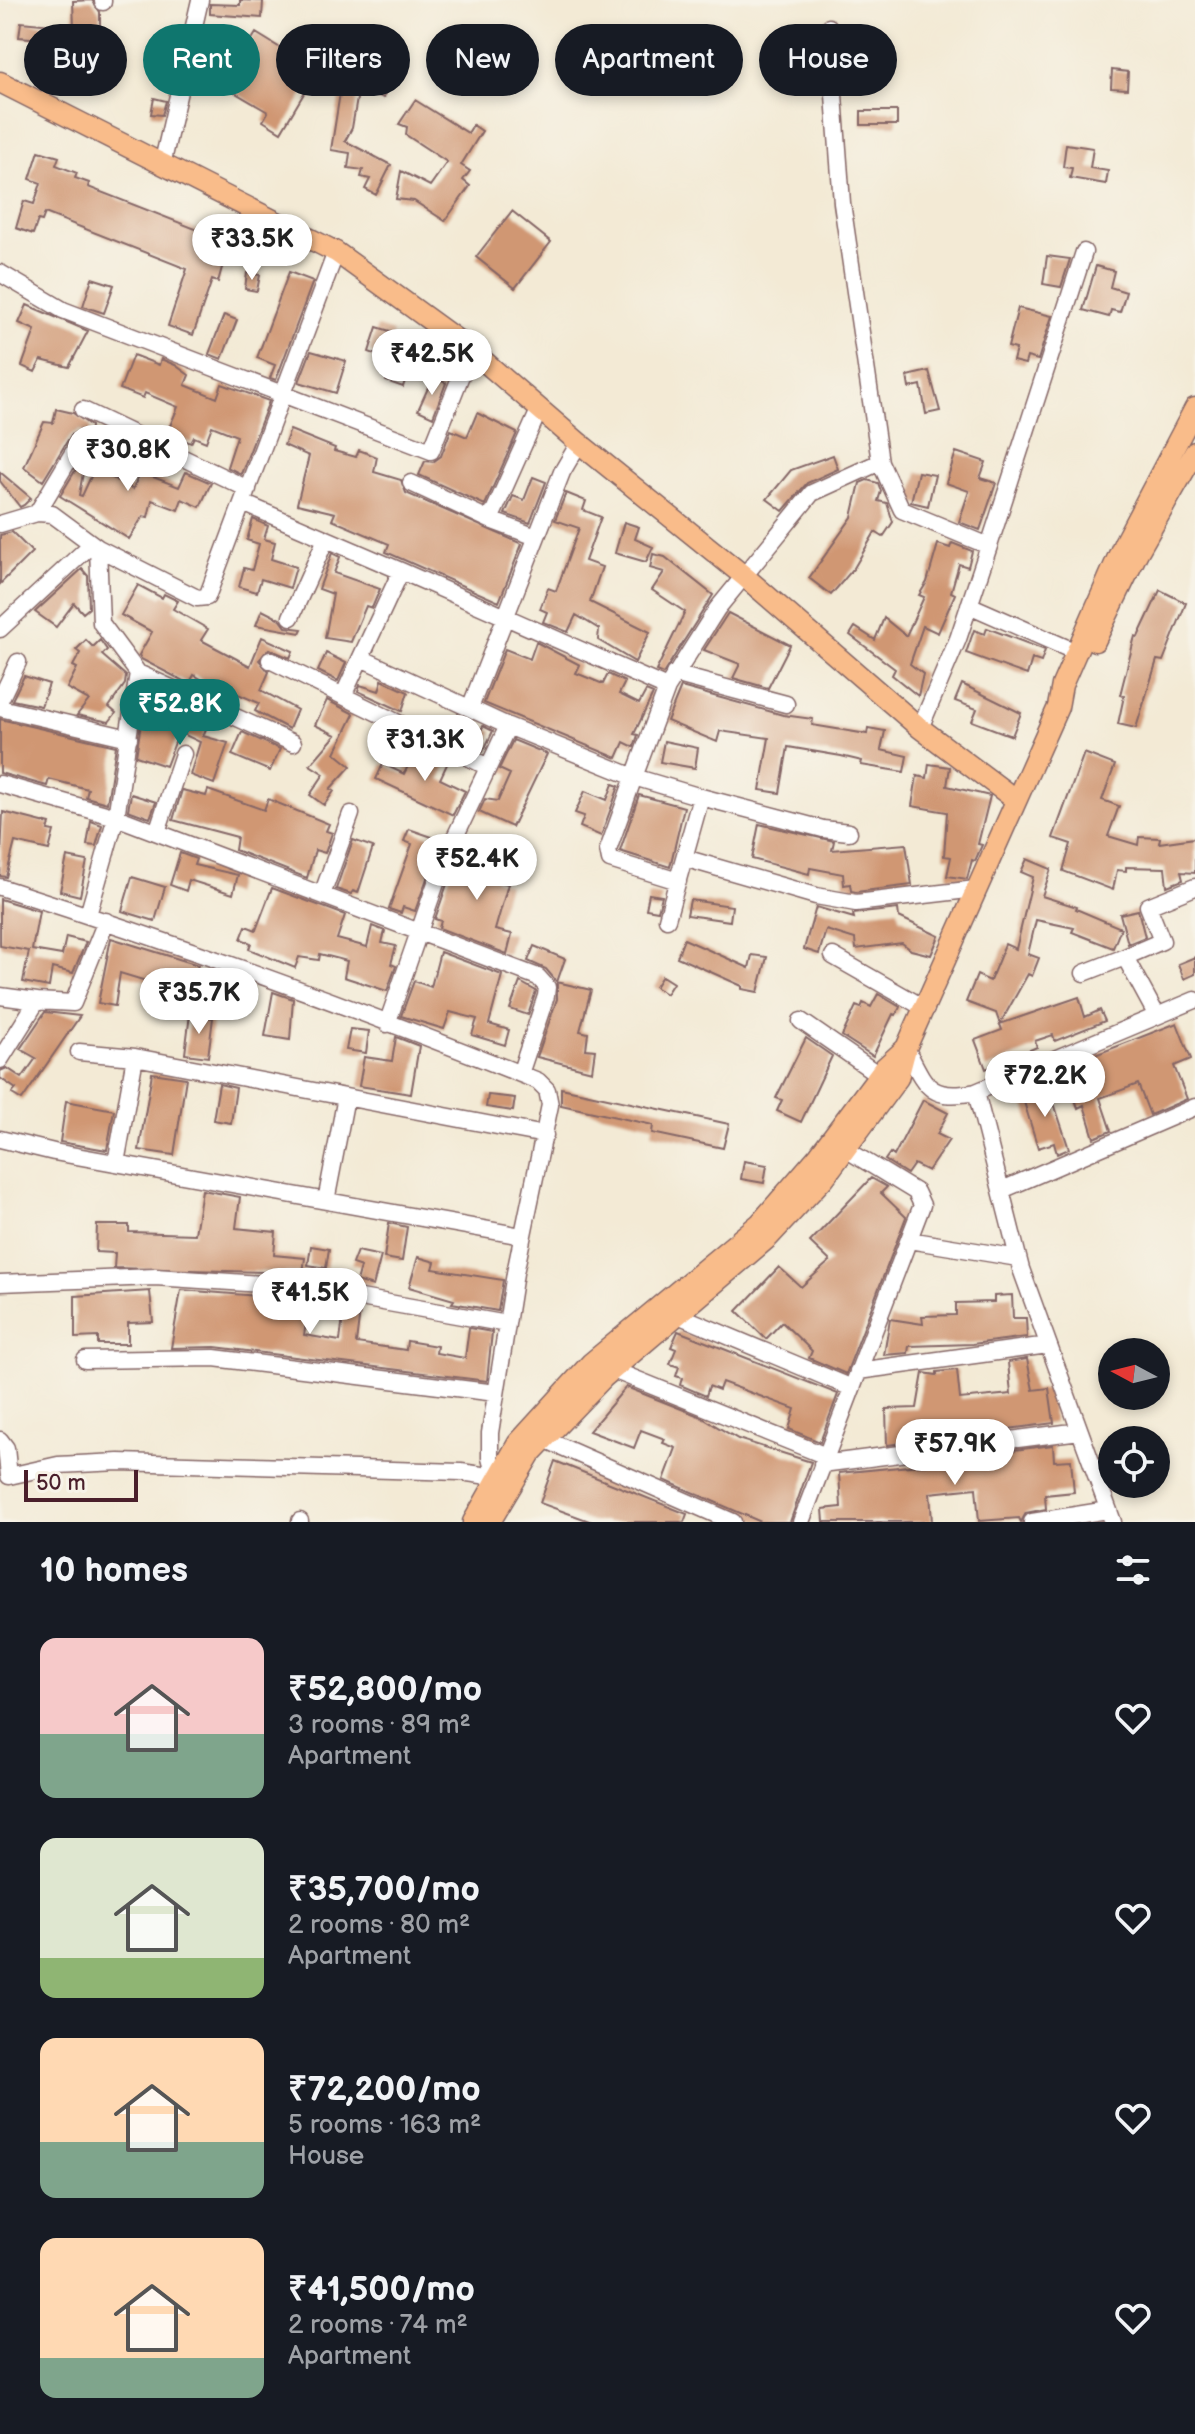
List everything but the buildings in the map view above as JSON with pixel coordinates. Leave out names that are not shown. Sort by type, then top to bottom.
[{"type":"main road","points":[[0,82],[336,252],[471,350],[579,443],[744,576],[920,728],[1016,800]]},
{"type":"main road","points":[[473,1522],[503,1482],[613,1370],[769,1237],[847,1150],[898,1078],[906,1048],[1058,707],[1076,652],[1124,543],[1195,408]]},
{"type":"main road","points":[[1058,707],[1072,689],[1138,552],[1195,452]]},
{"type":"main road","points":[[490,1522],[518,1443],[591,1363],[770,1213],[879,1075],[906,1048]]},
{"type":"street","points":[[162,165],[200,0]]},
{"type":"street","points":[[834,96],[842,203],[880,462],[902,510],[989,546]]},
{"type":"street","points":[[0,524],[37,513],[52,514],[95,546],[197,598],[207,597],[336,252]]},
{"type":"street","points":[[920,728],[969,605],[1084,252]]},
{"type":"street","points":[[0,273],[63,310],[431,451],[471,350]]},
{"type":"street","points":[[490,520],[540,408]]},
{"type":"street","points":[[83,410],[326,539],[505,617],[670,681],[786,704]]},
{"type":"street","points":[[37,513],[80,441]]},
{"type":"street","points":[[470,708],[562,472],[579,443]]},
{"type":"street","points":[[678,881],[610,860],[608,850],[670,681],[717,609],[812,493],[880,462]]},
{"type":"street","points":[[411,483],[490,520],[536,537]]},
{"type":"street","points":[[291,617],[326,539]]},
{"type":"street","points":[[0,629],[95,546]]},
{"type":"street","points":[[95,546],[101,623],[138,673],[293,743]]},
{"type":"street","points":[[343,696],[401,571]]},
{"type":"street","points":[[969,605],[1076,652]]},
{"type":"street","points":[[361,658],[508,726],[634,777],[823,829],[849,832]]},
{"type":"street","points":[[270,660],[486,766]]},
{"type":"street","points":[[0,700],[18,662]]},
{"type":"street","points":[[88,915],[116,817],[138,673]]},
{"type":"street","points":[[0,708],[129,738]]},
{"type":"street","points":[[387,1024],[444,860],[486,766],[508,726]]},
{"type":"street","points":[[157,832],[183,754]]},
{"type":"street","points":[[0,784],[116,817],[544,981],[546,996],[520,1074]]},
{"type":"street","points":[[667,919],[701,797]]},
{"type":"street","points":[[322,895],[351,814]]},
{"type":"street","points":[[684,858],[856,903],[976,889]]},
{"type":"street","points":[[0,887],[106,921],[387,1024],[538,1081],[547,1090],[550,1105],[522,1236],[490,1433],[490,1458],[503,1482]]},
{"type":"street","points":[[1084,973],[1162,941],[1148,906],[1195,887]]},
{"type":"street","points":[[0,996],[73,1003],[106,921]]},
{"type":"street","points":[[833,956],[926,1009]]},
{"type":"street","points":[[1125,957],[1157,1016]]},
{"type":"street","points":[[906,1048],[927,1086],[950,1097],[976,1092],[1195,1000]]},
{"type":"street","points":[[0,1060],[37,1001]]},
{"type":"street","points":[[801,1021],[879,1075]]},
{"type":"street","points":[[79,1052],[135,1057],[545,1135]]},
{"type":"street","points":[[116,1163],[135,1057]]},
{"type":"street","points":[[976,1092],[1018,1258],[1110,1516],[1032,1522]]},
{"type":"street","points":[[326,1201],[346,1097]]},
{"type":"street","points":[[1002,1190],[1195,1107]]},
{"type":"street","points":[[0,1139],[116,1163],[522,1236]]},
{"type":"street","points":[[801,1522],[922,1205],[921,1197],[847,1150]]},
{"type":"street","points":[[909,1240],[1018,1258]]},
{"type":"street","points":[[0,1283],[155,1277],[293,1286],[507,1324]]},
{"type":"street","points":[[678,1315],[852,1388]]},
{"type":"street","points":[[858,1371],[1048,1345]]},
{"type":"street","points":[[85,1360],[214,1358],[496,1393]]},
{"type":"street","points":[[613,1370],[824,1460],[1080,1431]]},
{"type":"street","points":[[544,1439],[724,1520]]},
{"type":"street","points":[[0,1440],[6,1448],[4,1477],[58,1465],[119,1462],[461,1472],[503,1482]]}]
